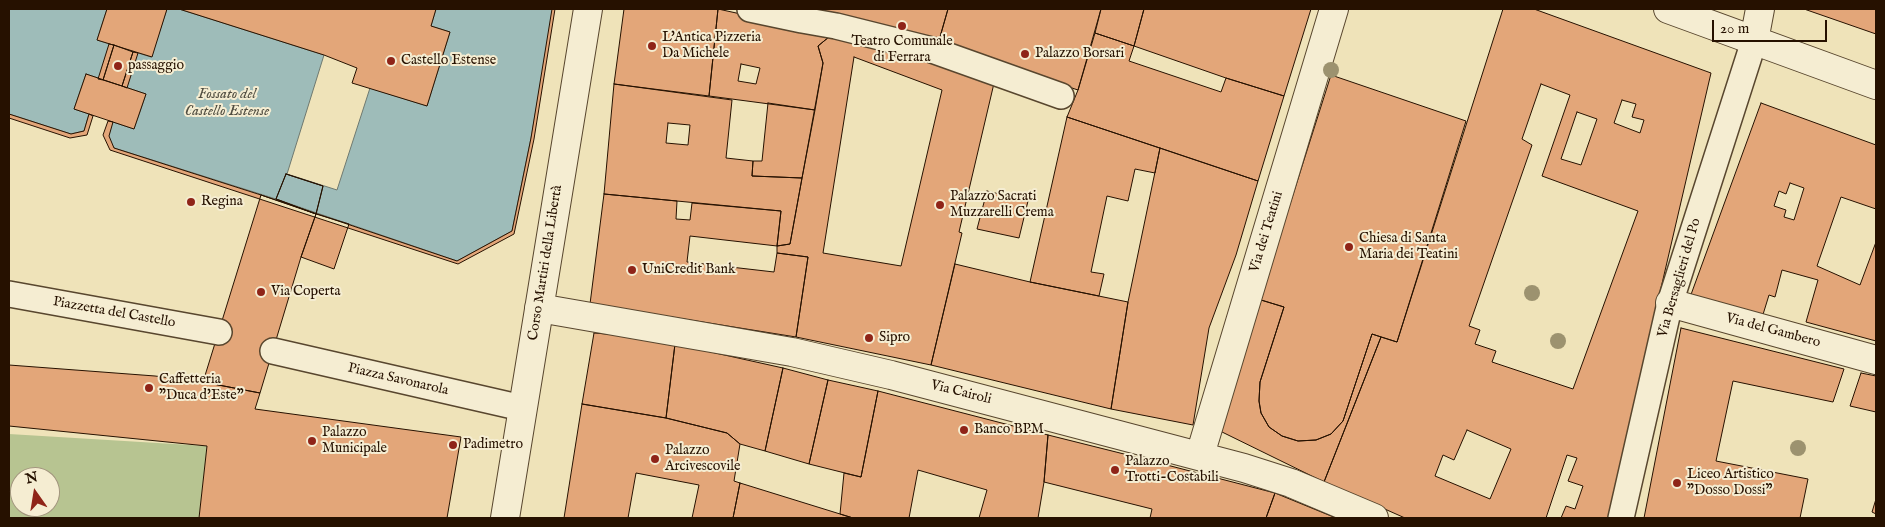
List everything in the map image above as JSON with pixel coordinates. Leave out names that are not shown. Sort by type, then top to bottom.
[{"type":"street","name":"Corso Martiri della Libertà","points":[[505,518],[588,9]]},
{"type":"street","points":[[750,9],[836,26],[932,50],[1061,96]]},
{"type":"street","name":"Via dei Teatini","points":[[1200,455],[1334,9]]},
{"type":"street","points":[[1668,9],[1876,85]]},
{"type":"street","points":[[1754,41],[1760,9]]},
{"type":"street","name":"Via Bersaglieri del Po","points":[[1621,518],[1670,303],[1754,41]]},
{"type":"street","name":"Piazzetta del Castello","points":[[9,294],[219,332]]},
{"type":"street","name":"Via del Gambero","points":[[1670,303],[1876,360]]},
{"type":"street","name":"Via Cairoli","points":[[538,308],[792,352],[891,375],[1200,455],[1291,483],[1374,518]]},
{"type":"street","name":"Piazza Savonarola","points":[[273,351],[522,408]]},
{"type":"green space","points":[[9,434],[207,446],[199,518],[9,518]]},
{"type":"water","name":"Fossato del Castello Estense","points":[[9,9],[107,9],[97,40],[151,57],[167,9],[179,9],[324,55],[287,174],[337,190],[370,88],[427,106],[450,32],[431,26],[436,9],[554,9],[512,231],[457,261],[276,199],[114,148],[107,136],[113,122],[134,129],[146,94],[86,74],[74,109],[89,114],[84,131],[71,134],[9,114]]},
{"type":"building","points":[[107,9],[167,9],[152,57],[97,40]]},
{"type":"building","name":"Castello Estense","points":[[179,9],[436,9],[431,26],[450,32],[427,106],[352,83],[357,68],[324,55]]},
{"type":"building","points":[[552,9],[555,9],[534,139],[514,234],[458,264],[110,150],[103,135],[108,121],[113,122],[109,136],[114,148],[457,261],[512,231],[531,138]]},
{"type":"building","points":[[624,9],[718,9],[709,96],[614,84]]},
{"type":"building","points":[[718,9],[800,27],[835,32],[818,46],[823,63],[815,110],[709,96]],"holes":[[[741,64],[760,68],[756,84],[738,81]]]},
{"type":"building","name":"Teatro Comunale di Ferrara","points":[[790,9],[948,9],[938,44]]},
{"type":"building","name":"Palazzo Borsari","points":[[948,9],[1101,9],[1078,90],[938,44]]},
{"type":"building","points":[[1101,9],[1144,9],[1134,46],[1095,33]]},
{"type":"building","points":[[1144,9],[1311,9],[1284,96],[1134,46]]},
{"type":"building","points":[[1503,9],[1534,9],[1711,73],[1634,404],[1611,518],[1561,518],[1566,506],[1575,509],[1583,486],[1568,481],[1577,458],[1567,455],[1546,518],[1405,518],[1324,482],[1381,337],[1397,342]],"holes":[[[1541,84],[1570,95],[1542,176],[1638,211],[1573,389],[1492,362],[1496,351],[1475,344],[1480,330],[1469,326],[1532,145],[1522,139]],[[1622,100],[1636,104],[1632,117],[1644,120],[1640,133],[1614,123]],[[1577,112],[1597,119],[1581,165],[1561,159]],[[1467,430],[1511,449],[1490,499],[1435,476],[1443,455],[1454,460]]]},
{"type":"building","points":[[1804,9],[1876,9],[1876,34]]},
{"type":"building","name":"Palazzo Sacrati Muzzarelli Crema","points":[[835,32],[995,79],[959,232],[962,233],[931,365],[796,337],[808,257],[777,253],[777,246],[790,244],[823,63],[818,46]],"holes":[[[854,57],[942,90],[901,266],[823,253]]]},
{"type":"building","points":[[1095,33],[1134,46],[1129,61],[1221,92],[1226,78],[1284,96],[1258,181],[1067,117],[1078,90]]},
{"type":"building","points":[[109,44],[114,45],[103,80],[98,79]]},
{"type":"building","name":"passaggio","points":[[114,45],[133,52],[122,86],[103,80]]},
{"type":"building","points":[[133,52],[138,53],[127,88],[122,86]]},
{"type":"building","points":[[86,74],[146,94],[134,129],[74,109]]},
{"type":"building","name":"Chiesa di Santa Maria dei Teatini","points":[[1331,75],[1466,121],[1397,342],[1372,334],[1343,421],[1331,434],[1316,440],[1298,441],[1282,436],[1269,427],[1261,413],[1259,401],[1260,382],[1284,307],[1261,300],[1265,286],[1260,285],[1286,202],[1290,204]]},
{"type":"building","points":[[614,84],[732,100],[726,158],[753,161],[752,176],[802,178],[790,244],[777,246],[781,211],[604,194]],"holes":[[[668,123],[690,125],[688,145],[666,143]]]},
{"type":"building","points":[[768,103],[815,110],[802,178],[752,176],[753,161],[762,161]]},
{"type":"building","points":[[1761,103],[1876,145],[1876,209],[1841,197],[1817,266],[1860,285],[1876,242],[1876,341],[1806,322],[1818,280],[1782,270],[1775,297],[1769,295],[1761,321],[1689,300]],"holes":[[[1790,183],[1804,188],[1794,220],[1784,217],[1786,210],[1774,206],[1779,191],[1786,194]]]},
{"type":"building","points":[[9,114],[71,134],[84,131],[89,114],[93,116],[87,135],[70,138],[9,118]]},
{"type":"building","points":[[1067,117],[1160,148],[1155,173],[1135,169],[1128,201],[1107,196],[1091,272],[1104,274],[1099,296],[1030,282]]},
{"type":"building","points":[[1160,148],[1258,181],[1236,255],[1209,328],[1193,425],[1111,409],[1128,302]]},
{"type":"building","points":[[286,174],[323,186],[316,214],[276,199]]},
{"type":"building","points":[[286,174],[323,186],[316,214],[276,199]]},
{"type":"building","points":[[987,191],[1028,201],[1019,238],[977,229]]},
{"type":"building","points":[[604,194],[677,201],[676,219],[690,220],[692,203],[781,211],[777,246],[690,236],[687,262],[774,272],[777,253],[808,257],[796,337],[590,304]]},
{"type":"building","name":"Via Coperta","points":[[261,195],[316,214],[260,393],[203,382]]},
{"type":"building","points":[[316,214],[349,224],[334,269],[301,257]]},
{"type":"building","points":[[955,264],[1128,302],[1111,409],[931,365]]},
{"type":"building","points":[[1261,300],[1284,307],[1260,382],[1259,401],[1261,413],[1269,427],[1282,436],[1298,441],[1316,440],[1331,434],[1343,421],[1372,334],[1381,337],[1324,482],[1220,431]]},
{"type":"building","points":[[1681,328],[1844,369],[1833,402],[1733,381],[1716,461],[1808,479],[1800,518],[1644,518]]},
{"type":"building","points":[[594,333],[645,337],[675,344],[666,418],[582,404]]},
{"type":"building","points":[[675,344],[783,368],[765,451],[740,444],[727,433],[666,418]]},
{"type":"building","name":"Palazzo Municipale","points":[[9,365],[155,376],[203,382],[260,393],[255,409],[461,437],[447,518],[199,518],[207,446],[9,426]]},
{"type":"building","points":[[783,368],[828,380],[809,464],[765,451]]},
{"type":"building","points":[[1861,373],[1876,376],[1876,412],[1850,406]]},
{"type":"building","points":[[828,380],[878,391],[861,477],[809,464]]},
{"type":"building","points":[[878,391],[1048,435],[1044,482],[1038,518],[979,518],[987,490],[918,470],[909,518],[853,518],[840,514],[844,473],[861,477]]},
{"type":"building","name":"Palazzo Arcivescovile","points":[[582,404],[666,418],[727,433],[740,444],[734,481],[740,483],[733,518],[692,518],[699,485],[636,473],[628,518],[564,518]]},
{"type":"building","name":"Palazzo Trotti-Costabili","points":[[1048,435],[1275,493],[1266,518],[1150,518],[1152,509],[1044,482]]},
{"type":"building","points":[[740,483],[853,518],[733,518]]},
{"type":"building","points":[[1275,493],[1336,518],[1266,518]]},
{"type":"building","points":[[1876,499],[1876,514],[1872,512]]},
{"type":"place","name":"Teatro Comunale di Ferrara","points":[[902,26]]},
{"type":"place","name":"L'Antica Pizzeria Da Michele","points":[[652,46]]},
{"type":"place","name":"Palazzo Borsari","points":[[1025,54]]},
{"type":"place","name":"Castello Estense","points":[[391,61]]},
{"type":"place","name":"passaggio","points":[[118,66]]},
{"type":"place","name":"Regina","points":[[191,202]]},
{"type":"place","name":"Palazzo Sacrati Muzzarelli Crema","points":[[940,205]]},
{"type":"place","name":"Chiesa di Santa Maria dei Teatini","points":[[1349,247]]},
{"type":"place","name":"UniCredit Bank","points":[[632,270]]},
{"type":"place","name":"Via Coperta","points":[[261,292]]},
{"type":"place","name":"Sipro","points":[[869,338]]},
{"type":"place","name":"Caffetteria \"Duca d'Este\"","points":[[149,388]]},
{"type":"place","name":"Banco BPM","points":[[964,430]]},
{"type":"place","name":"Palazzo Municipale","points":[[312,441]]},
{"type":"place","name":"Padimetro","points":[[453,445]]},
{"type":"place","name":"Palazzo Arcivescovile","points":[[655,459]]},
{"type":"place","name":"Palazzo Trotti-Costabili","points":[[1115,470]]},
{"type":"place","name":"Liceo Artistico \"Dosso Dossi\"","points":[[1677,483]]}]
